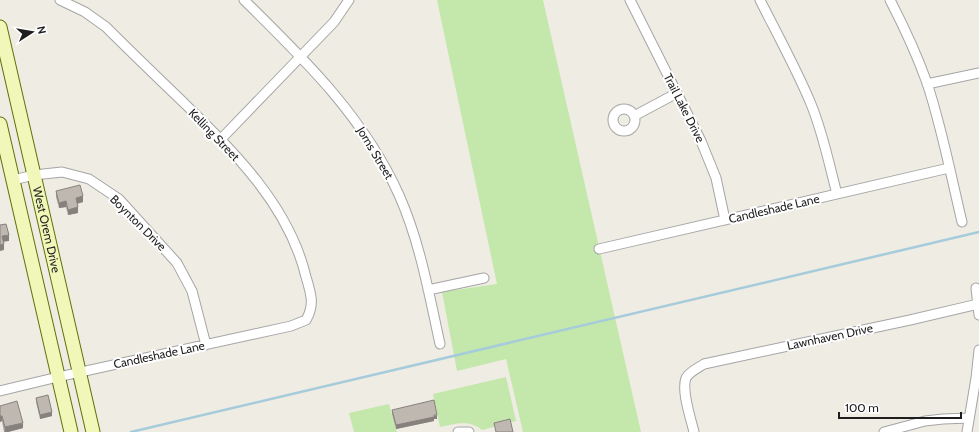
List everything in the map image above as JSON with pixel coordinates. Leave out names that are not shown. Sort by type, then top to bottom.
[{"type":"main road","name":"West Orem Drive","points":[[0,27],[93,432]]},
{"type":"main road","points":[[0,123],[21,119]]},
{"type":"main road","name":"West Orem Drive","points":[[0,123],[71,432]]},
{"type":"main road","points":[[29,252],[51,248]]},
{"type":"street","name":"Kelling Street","points":[[60,0],[85,12],[106,27],[221,139],[272,200],[295,242],[305,270],[311,296],[311,311]]},
{"type":"street","name":"Jorns Street","points":[[244,0],[301,56],[349,111],[373,146],[399,195],[414,238],[428,290],[440,344]]},
{"type":"street","points":[[221,139],[334,22],[349,0]]},
{"type":"street","name":"Trail Lake Drive","points":[[630,0],[701,141],[716,178],[725,220]]},
{"type":"street","points":[[760,0],[811,104],[825,146],[836,194]]},
{"type":"street","points":[[890,0],[901,21],[927,84],[950,168],[962,222]]},
{"type":"street","points":[[927,84],[979,73]]},
{"type":"street","points":[[634,116],[677,93]]},
{"type":"street","name":"Candleshade Lane","points":[[599,249],[950,168]]},
{"type":"street","name":"Boynton Drive","points":[[13,180],[34,175],[62,172],[89,179],[119,199],[177,263],[192,291],[206,345]]},
{"type":"street","points":[[428,290],[484,278]]},
{"type":"street","points":[[976,288],[979,315]]},
{"type":"street","name":"Lawnhaven Drive","points":[[694,432],[684,390],[687,378],[694,370],[704,364],[978,304]]},
{"type":"street","name":"Candleshade Lane","points":[[0,391],[79,372],[291,326],[306,320],[311,311]]},
{"type":"street","points":[[967,432],[979,350]]},
{"type":"street","points":[[884,432],[925,421],[969,418]]},
{"type":"street","points":[[458,432],[469,432]]},
{"type":"green space","points":[[437,0],[543,0],[641,432],[523,432],[506,359],[457,371],[442,292],[497,284]]},
{"type":"green space","points":[[506,377],[516,421],[482,430],[472,424],[467,423],[440,427],[433,394]]},
{"type":"green space","points":[[389,404],[397,432],[354,432],[349,413]]},
{"type":"building","points":[[80,185],[83,196],[76,198],[78,207],[68,210],[66,201],[59,203],[56,191]]},
{"type":"building","points":[[6,224],[9,235],[2,236],[4,244],[0,245],[0,225]]},
{"type":"building","points":[[48,395],[52,412],[40,415],[36,398]]},
{"type":"building","points":[[434,400],[437,415],[434,415],[434,417],[396,425],[392,410]]},
{"type":"building","points":[[17,401],[23,423],[5,427],[2,416],[0,416],[0,406]]},
{"type":"building","points":[[510,419],[513,432],[496,432],[494,423]]},
{"type":"waterway","points":[[131,432],[979,232]]}]
